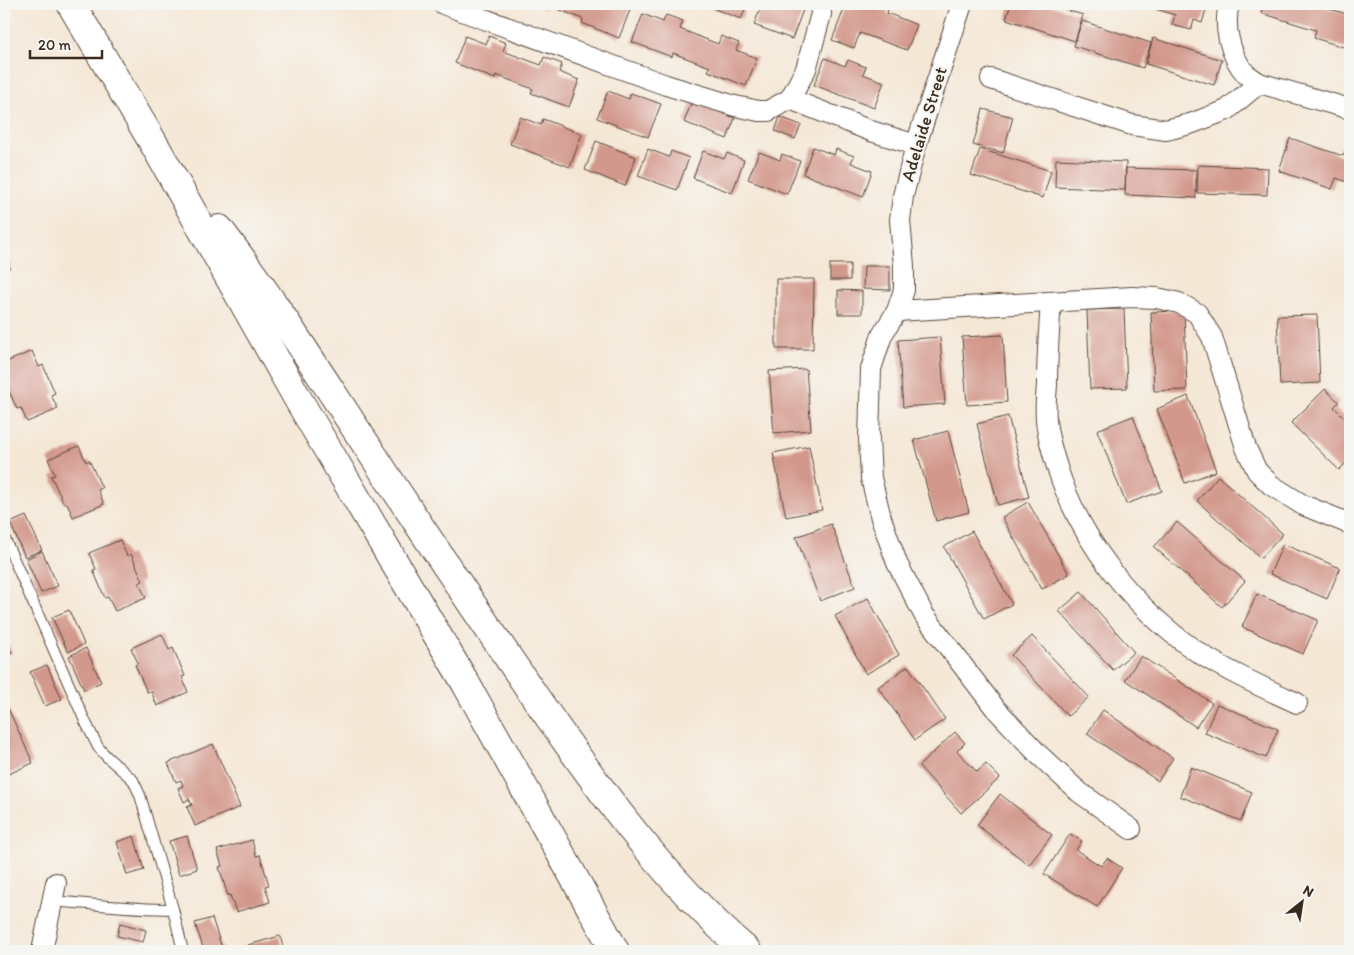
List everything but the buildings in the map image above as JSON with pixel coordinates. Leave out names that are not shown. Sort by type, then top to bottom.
[{"type":"highway","points":[[71,4],[154,144],[299,401],[465,682],[615,951]]},
{"type":"highway","points":[[154,144],[225,236],[297,338],[433,548],[600,789],[666,870],[701,908],[747,951]]},
{"type":"street","points":[[443,4],[666,85],[735,106],[759,111],[768,110],[790,99],[806,69],[821,14],[820,4]]},
{"type":"street","name":"Adelaide Street","points":[[962,4],[916,145],[903,196],[900,220],[904,290],[897,311],[882,335],[871,369],[869,439],[871,478],[881,518],[897,563],[924,615],[995,708],[1038,754],[1078,792],[1131,829]]},
{"type":"street","points":[[1229,4],[1227,33],[1237,60],[1246,74],[1259,83],[1350,109]]},
{"type":"street","points":[[991,79],[1132,125],[1166,130],[1190,124],[1227,110],[1259,83]]},
{"type":"street","points":[[790,99],[871,131],[916,145]]},
{"type":"street","points":[[897,311],[1132,297],[1156,298],[1179,303],[1197,313],[1212,337],[1246,448],[1257,471],[1271,485],[1303,505],[1350,524]]},
{"type":"street","points":[[1051,302],[1046,418],[1050,445],[1064,490],[1085,531],[1108,566],[1163,625],[1195,650],[1240,678],[1296,703]]},
{"type":"street","points":[[42,951],[54,892]]},
{"type":"lane","points":[[4,537],[98,747],[134,780],[173,909],[183,951]]},
{"type":"lane","points":[[54,892],[106,905],[140,909],[173,909]]}]
